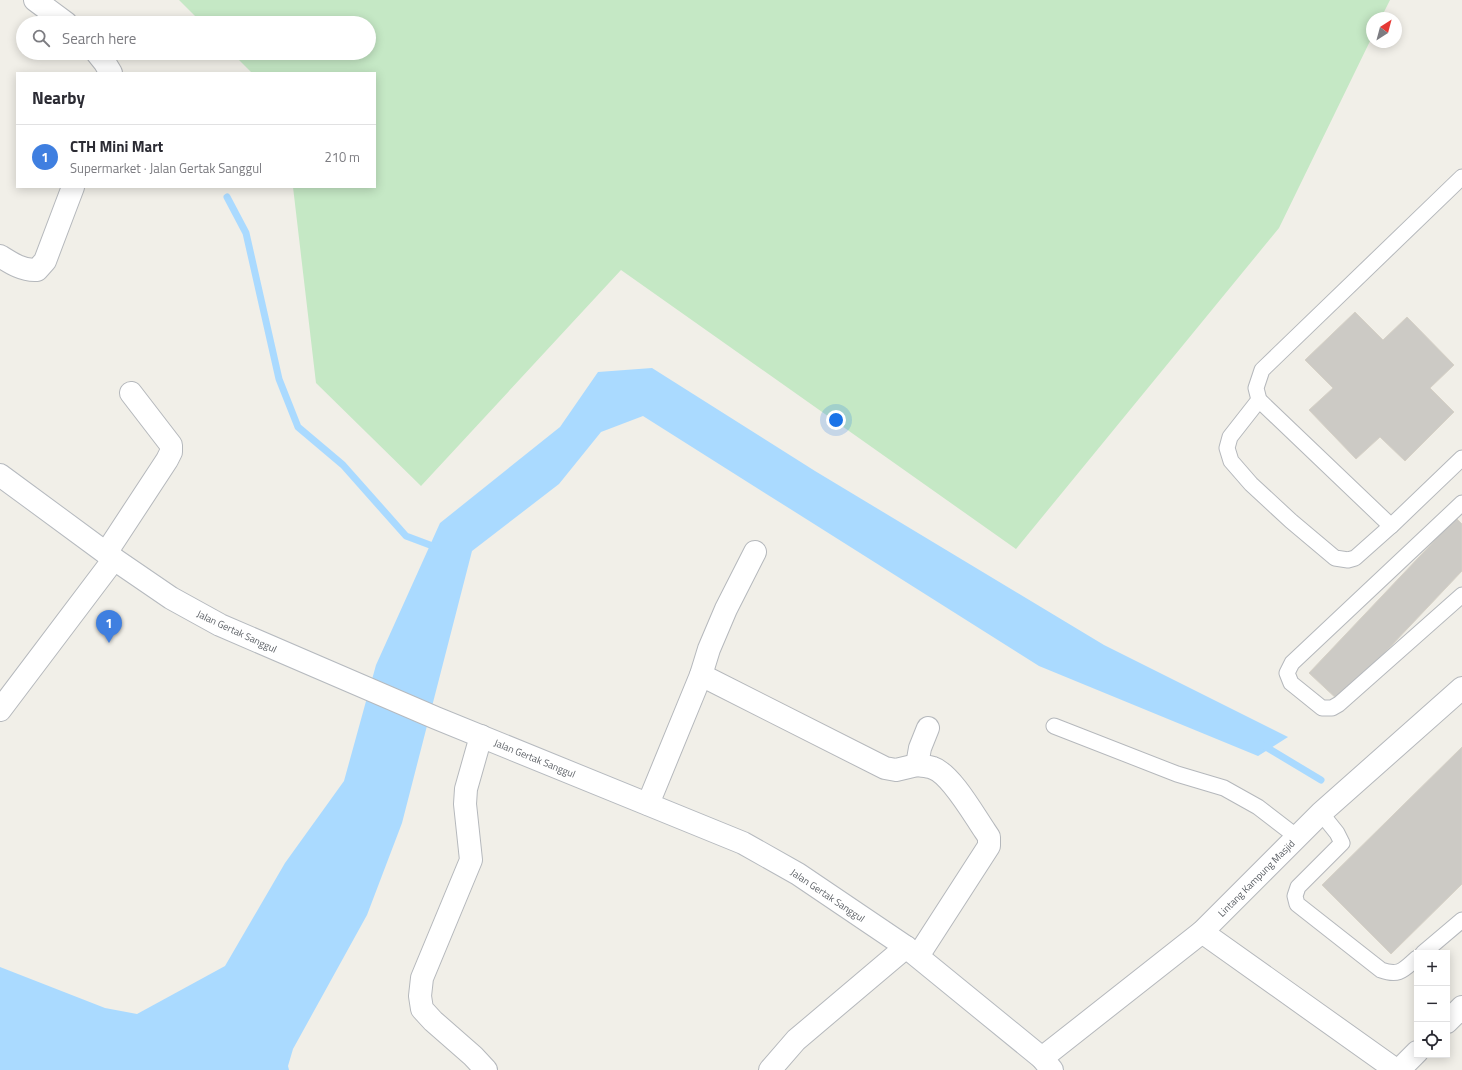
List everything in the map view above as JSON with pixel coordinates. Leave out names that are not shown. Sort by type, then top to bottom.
[{"type":"street","points":[[35,0],[57,16]]},
{"type":"street","points":[[103,60],[111,72]]},
{"type":"street","points":[[0,256],[17,266],[31,271],[37,270],[45,261],[72,188]]},
{"type":"street","points":[[0,710],[110,556],[171,452],[171,445],[131,393]]},
{"type":"street","name":"Jalan Gertak Sanggul","points":[[0,474],[110,556],[171,598],[220,625],[436,718],[743,843],[798,874],[912,952],[1047,1064]]},
{"type":"street","points":[[648,804],[701,675],[709,648],[755,552]]},
{"type":"street","points":[[701,675],[884,768],[896,770],[917,765],[933,768],[940,772],[956,788],[989,837],[989,846],[912,952],[796,1040],[770,1070]]},
{"type":"street","name":"Lintang Kampung Masjid","points":[[1047,1064],[1202,932],[1321,813],[1462,688]]},
{"type":"street","points":[[917,765],[920,748],[928,728]]},
{"type":"street","points":[[481,736],[466,789],[465,804],[471,860],[422,978],[420,996],[422,1009],[486,1070]]},
{"type":"street","points":[[1202,932],[1398,1070],[1414,1055]]},
{"type":"street","points":[[1450,1019],[1462,1007]]},
{"type":"lane","points":[[1390,526],[1259,400],[1256,388],[1262,370],[1462,177]]},
{"type":"lane","points":[[1259,400],[1230,437],[1227,448],[1231,461],[1251,484],[1291,521],[1335,558],[1348,560],[1355,558],[1462,458]]},
{"type":"lane","points":[[1462,503],[1292,663],[1287,673],[1290,683],[1322,708],[1332,708],[1339,704],[1462,595]]},
{"type":"lane","points":[[1054,726],[1177,774],[1224,788],[1258,807],[1297,837]]},
{"type":"lane","points":[[1321,813],[1342,843],[1298,887],[1295,896],[1297,904],[1381,970],[1391,974],[1401,972],[1414,961]]},
{"type":"lane","points":[[1427,950],[1462,920]]},
{"type":"green space","points":[[179,0],[1390,0],[1384,12],[1366,12],[1367,48],[1279,228],[1016,549],[621,270],[421,486],[316,383],[293,188],[376,188],[376,72],[251,72],[239,60],[376,60],[376,16],[195,16]]},
{"type":"water","points":[[652,368],[815,471],[1104,645],[1288,737],[1258,756],[1039,666],[643,416],[601,432],[559,484],[472,551],[402,823],[367,915],[293,1049],[288,1066],[289,1070],[0,1070],[0,967],[105,1008],[137,1014],[225,966],[285,863],[344,781],[376,665],[440,523],[560,427],[598,372]]},
{"type":"building","points":[[1355,312],[1383,340],[1407,317],[1454,365],[1430,388],[1454,412],[1405,461],[1380,437],[1356,459],[1309,410],[1333,388],[1305,360]]},
{"type":"building","points":[[1456,518],[1462,524],[1462,571],[1339,701],[1309,673]]},
{"type":"building","points":[[1462,747],[1462,884],[1391,954],[1322,885]]},
{"type":"waterway","points":[[227,197],[246,233],[279,379],[298,427],[343,465],[406,536],[438,548]]},
{"type":"waterway","points":[[1261,744],[1321,780]]},
{"type":"place","name":"CTH Mini Mart","points":[[109,643]]}]
